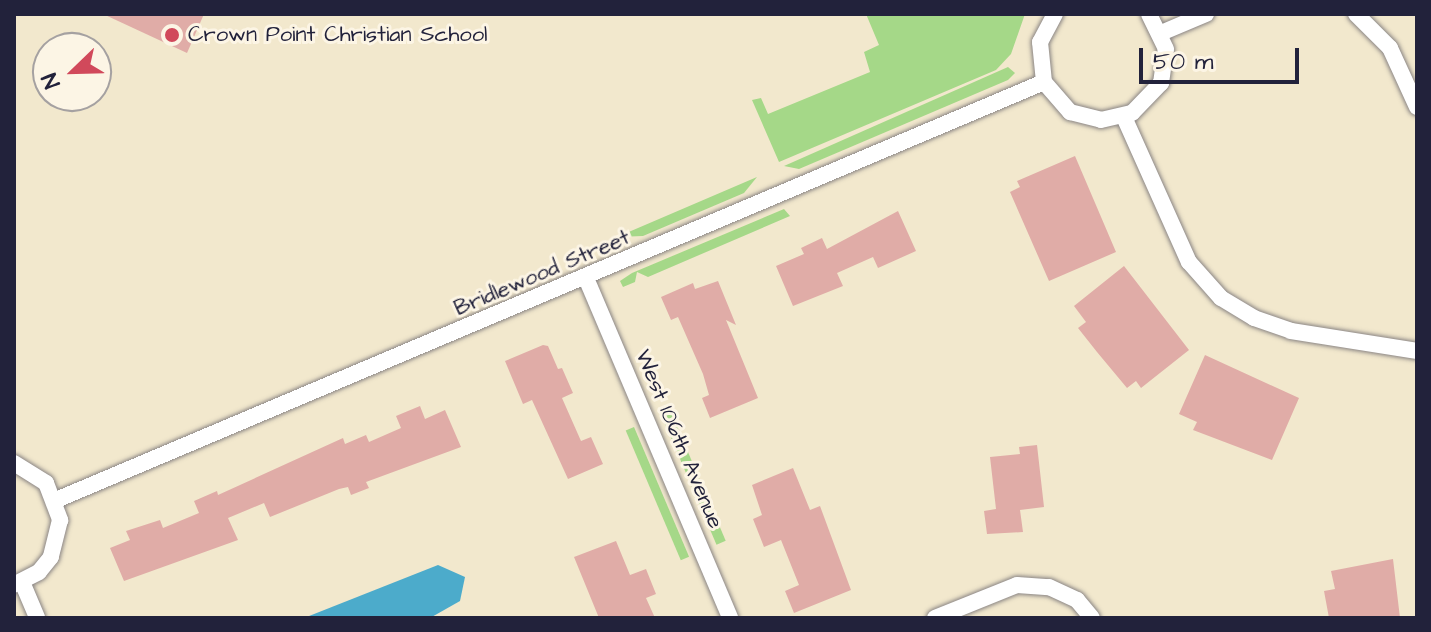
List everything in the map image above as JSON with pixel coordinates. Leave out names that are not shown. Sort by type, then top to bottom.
[{"type":"street","points":[[1055,14],[1040,42],[1044,82],[1057,102],[1077,115],[1101,120],[1124,117],[1146,103],[1161,83],[1166,58],[1161,33],[1149,14]]},
{"type":"street","points":[[1161,33],[1206,14]]},
{"type":"street","points":[[1356,14],[1390,48],[1417,107]]},
{"type":"street","name":"Bridlewood Street","points":[[56,500],[1044,82]]},
{"type":"street","points":[[1124,117],[1189,262],[1221,298],[1254,318],[1291,331],[1417,351]]},
{"type":"street","name":"West 106th Avenue","points":[[586,278],[730,618]]},
{"type":"street","points":[[14,463],[39,476],[56,500],[60,520],[56,548],[39,572],[18,583],[37,618]]},
{"type":"street","points":[[935,618],[1013,586],[1049,587],[1077,600],[1092,618]]},
{"type":"green space","points":[[866,14],[1025,14],[1011,54],[996,70],[779,162],[752,100],[761,98],[768,114],[870,72],[864,52],[879,45]]},
{"type":"green space","points":[[1008,67],[1015,73],[1008,80],[799,169],[784,166]]},
{"type":"green space","points":[[757,177],[744,193],[643,236],[617,237]]},
{"type":"green space","points":[[784,209],[790,216],[648,277],[637,272],[635,282],[623,287],[620,281],[632,273]]},
{"type":"green space","points":[[671,412],[726,541],[716,545],[662,416]]},
{"type":"green space","points":[[634,427],[689,557],[681,560],[626,431]]},
{"type":"water","points":[[438,565],[465,577],[460,601],[430,618],[304,618]]},
{"type":"building","name":"Crown Point Christian School","points":[[103,14],[204,14],[187,53]]},
{"type":"building","points":[[1075,156],[1116,252],[1049,281],[1010,192],[1020,187],[1017,181]]},
{"type":"building","points":[[898,211],[916,251],[878,268],[873,257],[837,273],[843,286],[793,306],[776,266],[804,254],[801,248],[822,238],[827,249]]},
{"type":"building","points":[[1124,266],[1189,350],[1141,388],[1136,381],[1127,388],[1097,352],[1078,328],[1086,322],[1074,306]]},
{"type":"building","points":[[718,281],[736,325],[726,320],[758,398],[710,418],[702,398],[709,395],[703,374],[678,317],[671,320],[661,297],[693,283],[695,289]]},
{"type":"building","points":[[543,345],[548,346],[558,369],[562,368],[573,393],[562,398],[581,441],[591,437],[603,464],[568,479],[532,400],[523,404],[505,361]]},
{"type":"building","points":[[1205,355],[1299,398],[1272,460],[1193,430],[1197,422],[1179,414]]},
{"type":"building","points":[[420,406],[425,419],[445,410],[461,447],[366,482],[369,488],[351,495],[348,487],[339,489],[270,517],[264,503],[228,518],[238,540],[124,581],[110,548],[130,540],[126,531],[160,520],[163,528],[199,513],[194,501],[217,491],[218,495],[343,438],[345,444],[366,435],[369,442],[401,428],[396,416]]},
{"type":"building","points":[[1037,445],[1044,507],[1020,510],[1023,532],[987,534],[984,511],[996,509],[990,457],[1020,454],[1019,447]]},
{"type":"building","points":[[793,468],[810,510],[820,506],[851,590],[794,613],[785,591],[799,585],[781,540],[764,547],[753,519],[762,515],[752,485]]},
{"type":"building","points":[[616,541],[630,575],[646,569],[656,594],[646,598],[655,618],[599,618],[574,557]]},
{"type":"building","points":[[1393,559],[1400,618],[1329,618],[1324,591],[1335,589],[1331,571]]},
{"type":"place","name":"Crown Point Christian School","points":[[172,35]]}]
